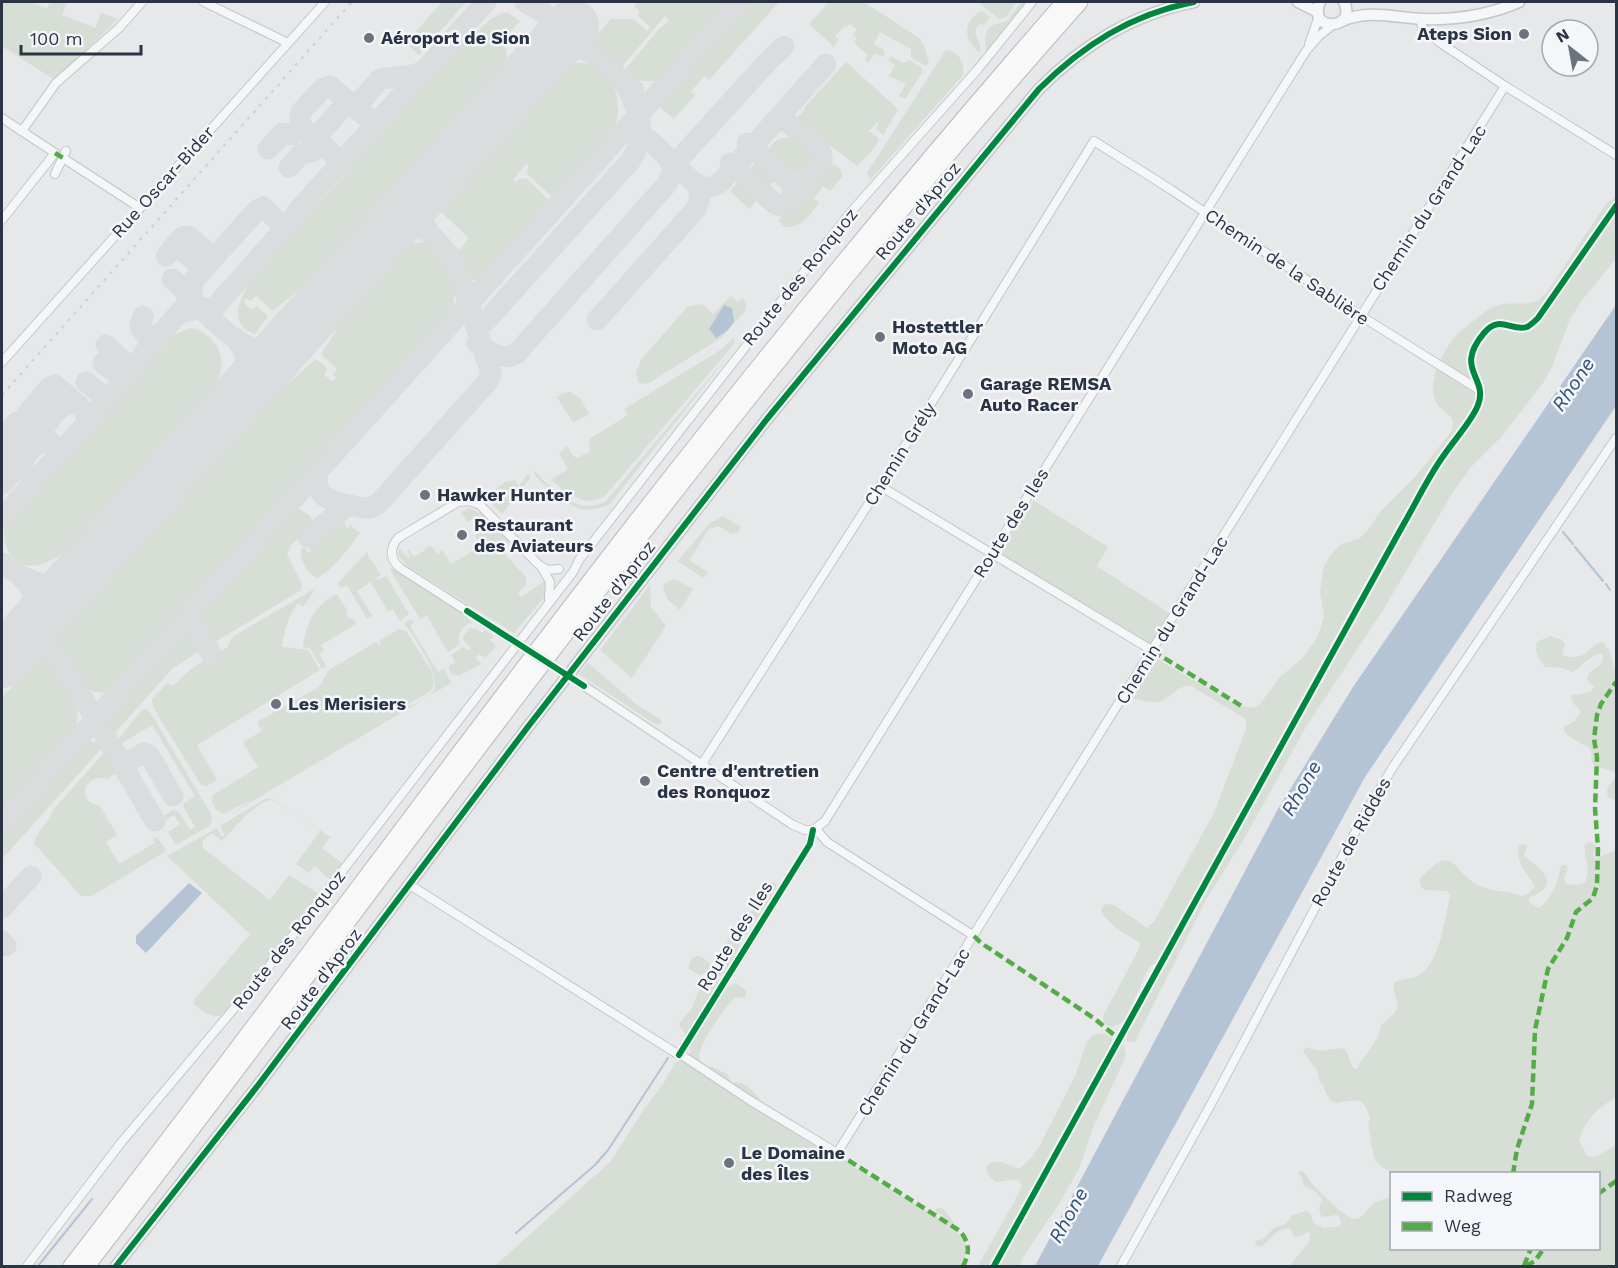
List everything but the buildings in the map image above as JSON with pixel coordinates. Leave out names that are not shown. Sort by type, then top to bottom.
[{"type":"highway","points":[[71,1266],[515,679],[702,437],[857,245],[1064,2]]},
{"type":"highway","points":[[87,1266],[534,675],[718,437],[884,231],[1080,2]]},
{"type":"street","points":[[22,131],[56,83],[119,28],[142,2]]},
{"type":"street","points":[[204,2],[288,43]]},
{"type":"street","name":"Rue Oscar-Bider","points":[[2,360],[325,2]]},
{"type":"street","name":"Route des Ronquoz","points":[[27,1266],[120,1144],[263,974],[557,593],[579,560],[850,213],[978,69],[1032,2]]},
{"type":"street","name":"Route d'Aproz","points":[[116,1266],[266,1075],[527,728],[770,420],[1027,103],[1054,74],[1082,50],[1118,27],[1158,11],[1194,2]]},
{"type":"street","points":[[1298,2],[1319,10],[1325,23],[1338,23],[1373,14]]},
{"type":"street","points":[[1338,23],[1346,12],[1344,2]]},
{"type":"street","points":[[1344,2],[1373,14],[1421,19],[1474,15],[1519,2]]},
{"type":"street","name":"Route des Iles","points":[[1306,51],[1319,10]]},
{"type":"street","points":[[1421,19],[1422,27],[1429,35],[1505,86],[1617,155]]},
{"type":"street","name":"Route des Iles","points":[[679,1054],[810,844],[815,830],[825,821],[1306,51],[1319,36],[1338,23]]},
{"type":"street","name":"Chemin du Grand-Lac","points":[[679,1054],[751,1101],[837,1152],[1505,86]]},
{"type":"street","points":[[2,118],[55,153],[2,220]]},
{"type":"street","name":"Chemin de la Sablière","points":[[1094,141],[1361,316],[1481,391]]},
{"type":"street","name":"Chemin Grély","points":[[702,764],[880,486],[1094,141]]},
{"type":"street","points":[[55,174],[64,154],[140,208]]},
{"type":"street","name":"Route de Riddes","points":[[1121,1266],[1210,1106],[1368,808],[1617,438]]},
{"type":"street","points":[[880,486],[1153,651]]},
{"type":"street","points":[[550,582],[542,568],[480,505],[470,501],[458,502],[398,538],[393,544],[391,555],[397,566],[584,686],[793,825],[805,830],[815,830],[827,842],[974,936]]},
{"type":"street","name":"Route des Ronquoz","points":[[545,608],[550,597],[550,582],[553,575],[559,569],[568,567],[579,560]]},
{"type":"street","points":[[542,568],[559,569],[560,582],[557,593]]},
{"type":"street","points":[[410,885],[679,1054]]},
{"type":"shaded area","points":[[2,2],[29,2],[47,8],[50,2],[67,2],[62,15],[95,28],[101,13],[118,19],[55,80],[2,46]]},
{"type":"shaded area","points":[[442,2],[466,2],[419,55],[406,43]]},
{"type":"shaded area","points":[[637,2],[732,2],[671,69],[653,81],[645,81],[637,80],[623,72],[659,29],[669,21],[665,16],[620,69],[590,43],[611,19],[634,19],[647,31],[650,27],[638,16],[639,11],[634,7]]},
{"type":"shaded area","points":[[747,2],[779,2],[709,80],[705,76],[691,91],[695,95],[674,119],[660,107],[660,97]]},
{"type":"shaded area","points":[[829,2],[864,2],[919,38],[924,45],[929,63],[925,66],[911,57],[911,49],[880,32],[874,44],[884,50],[885,55],[883,57],[875,53],[868,63],[865,58],[868,55],[854,43],[857,38],[853,35],[857,29],[850,24],[835,36],[839,39],[833,48],[809,24]]},
{"type":"shaded area","points":[[978,2],[1017,2],[1005,18],[999,19]]},
{"type":"shaded area","points":[[1021,2],[1026,2],[986,53],[985,38],[988,29],[1007,21]]},
{"type":"shaded area","points":[[982,11],[990,17],[984,25],[980,24],[976,28],[980,53],[968,37],[967,31],[971,20]]},
{"type":"shaded area","points":[[502,13],[508,13],[520,21],[505,38],[507,61],[310,281],[273,311],[256,296],[251,301],[246,298],[244,302],[251,310],[257,306],[268,316],[255,334],[246,329],[240,323],[239,307],[255,275],[457,49],[491,19]]},
{"type":"shaded area","points":[[946,50],[958,55],[963,66],[963,75],[871,179],[867,173]]},
{"type":"shaded area","points":[[891,56],[903,63],[909,60],[921,67],[923,71],[905,99],[899,96],[906,84],[889,76],[895,65],[888,60]]},
{"type":"shaded area","points":[[846,62],[898,109],[883,135],[876,129],[879,124],[877,122],[869,131],[879,139],[873,150],[857,166],[796,119]]},
{"type":"shaded area","points":[[571,63],[597,68],[613,86],[618,110],[611,135],[556,196],[551,196],[527,174],[528,165],[526,164],[513,180],[515,182],[522,178],[527,179],[547,198],[549,207],[483,279],[478,281],[464,271],[456,254],[469,238],[439,210]]},
{"type":"shaded area","points":[[786,137],[801,143],[806,148],[813,160],[812,166],[807,171],[798,174],[787,166],[749,209],[730,191],[775,141]]},
{"type":"shaded area","points":[[829,164],[838,168],[842,177],[830,191],[823,186],[814,198],[819,203],[805,220],[791,227],[785,227],[778,221]]},
{"type":"shaded area","points":[[1616,196],[1616,259],[1582,300],[1570,319],[1552,367],[1543,383],[1502,436],[1472,466],[1453,492],[1383,610],[1306,727],[1244,839],[1207,898],[1135,1042],[1127,1042],[1133,1019],[1159,977],[1160,970],[1155,963],[1149,967],[1124,1022],[1112,1027],[1104,1024],[1103,1016],[1139,949],[1140,943],[1116,928],[1101,910],[1105,904],[1114,905],[1147,928],[1155,920],[1214,813],[1246,729],[1246,719],[1191,686],[1182,687],[1157,702],[1134,699],[1131,692],[1150,663],[1157,659],[1236,705],[1254,708],[1260,704],[1280,677],[1304,657],[1318,636],[1324,617],[1320,591],[1324,567],[1330,556],[1340,545],[1360,538],[1367,531],[1380,512],[1417,475],[1451,432],[1453,421],[1436,402],[1433,386],[1437,368],[1450,343],[1457,334],[1492,307],[1539,300],[1549,289],[1606,204]]},
{"type":"shaded area","points":[[423,242],[433,247],[441,255],[452,272],[455,293],[450,314],[114,689],[98,692],[82,685],[59,647],[59,634],[269,400],[316,359],[327,368],[324,375],[332,381],[336,378],[333,374],[337,369],[321,354],[348,312],[409,244]]},
{"type":"shaded area","points":[[731,296],[738,302],[743,297],[745,311],[721,338],[649,383],[641,384],[638,381],[636,373],[641,360],[687,307],[702,304],[713,314]]},
{"type":"shaded area","points":[[190,328],[209,337],[221,355],[221,370],[211,392],[69,549],[39,565],[30,566],[16,561],[7,549],[5,524],[174,335]]},
{"type":"shaded area","points":[[734,338],[734,344],[605,496],[582,500],[569,494],[551,480],[568,469],[559,453],[564,448],[567,446],[577,458],[591,451],[589,441],[591,438],[628,415],[624,409],[719,351]]},
{"type":"shaded area","points":[[738,344],[609,505],[595,509],[576,507],[543,484],[535,475],[533,470],[552,489],[573,503],[588,506],[605,502]]},
{"type":"shaded area","points":[[570,392],[580,398],[589,414],[573,423],[557,397]]},
{"type":"shaded area","points":[[528,474],[531,477],[502,514],[493,505],[496,489],[505,482],[515,480],[519,486]]},
{"type":"shaded area","points":[[1033,500],[1108,547],[1097,566],[1172,615],[1150,646],[1002,556],[1001,550]]},
{"type":"shaded area","points":[[469,508],[484,515],[510,542],[505,546],[477,539],[475,536],[483,530],[475,518],[467,522],[461,512]]},
{"type":"shaded area","points":[[300,509],[310,516],[313,524],[290,546],[287,555],[302,584],[301,590],[215,642],[199,613],[289,513]]},
{"type":"shaded area","points":[[723,516],[741,527],[738,532],[732,534],[719,526],[709,529],[689,560],[708,572],[703,578],[678,561],[710,523]]},
{"type":"shaded area","points":[[344,523],[347,528],[350,527],[349,524],[360,533],[335,564],[317,578],[304,565],[301,557],[302,548],[304,547],[309,553],[311,551],[308,545]]},
{"type":"shaded area","points":[[476,542],[506,550],[503,552],[526,577],[526,586],[518,592],[521,597],[546,580],[548,593],[514,633],[407,566],[398,555],[399,548],[408,558],[410,557],[407,551],[409,550],[414,557],[425,548],[432,546],[437,554],[443,550],[451,564],[478,548]]},
{"type":"shaded area","points":[[367,552],[381,575],[376,578],[377,580],[386,576],[409,614],[400,621],[393,609],[388,612],[371,582],[357,591],[372,616],[367,619],[347,585],[341,588],[338,583]]},
{"type":"shaded area","points":[[392,568],[458,610],[473,623],[466,625],[462,630],[459,637],[460,644],[448,652],[427,616],[420,619],[390,570]]},
{"type":"shaded area","points":[[674,579],[693,589],[680,610],[668,600],[663,588],[664,584]]},
{"type":"shaded area","points":[[650,585],[651,607],[666,626],[632,678],[600,650]]},
{"type":"shaded area","points":[[316,588],[303,607],[298,603],[295,608],[287,624],[282,647],[308,650],[320,670],[197,745],[217,780],[207,786],[201,785],[153,707],[152,699],[167,683],[173,686],[192,668],[228,647],[234,636]]},
{"type":"shaded area","points":[[337,594],[348,612],[346,613],[356,624],[321,645],[324,650],[319,654],[326,666],[322,669],[310,648],[303,647],[304,639],[317,609]]},
{"type":"shaded area","points":[[412,619],[414,623],[410,626],[438,672],[444,669],[451,683],[426,698],[435,687],[434,678],[426,658],[404,623]]},
{"type":"shaded area","points":[[470,628],[482,633],[485,630],[493,636],[490,640],[496,646],[485,658],[479,654],[476,658],[481,664],[459,676],[451,673],[448,667],[455,662],[451,655],[463,647],[468,651],[471,648],[463,640],[463,636]]},
{"type":"shaded area","points":[[399,629],[407,632],[432,672],[434,684],[431,691],[407,707],[423,700],[231,814],[253,799],[223,814],[216,810],[212,802],[213,795],[258,767],[243,742],[262,731],[257,722],[319,687],[329,670],[376,642],[381,644],[379,641]]},
{"type":"shaded area","points":[[182,634],[189,635],[199,651],[172,669],[112,736],[110,735],[107,727],[108,713]]},
{"type":"shaded area","points":[[1550,636],[1562,640],[1565,644],[1562,655],[1569,657],[1580,656],[1600,642],[1604,643],[1609,650],[1616,674],[1616,800],[1609,798],[1607,792],[1615,778],[1615,772],[1595,766],[1592,762],[1591,749],[1567,735],[1564,730],[1564,727],[1575,721],[1581,711],[1570,696],[1590,692],[1594,687],[1587,679],[1588,674],[1601,663],[1602,654],[1590,658],[1572,672],[1563,668],[1545,667],[1536,646],[1537,642]]},
{"type":"shaded area","points":[[41,656],[53,661],[70,688],[77,706],[76,725],[72,736],[2,813],[2,698]]},
{"type":"shaded area","points":[[588,663],[636,704],[661,720],[661,724],[653,723],[579,674]]},
{"type":"shaded area","points":[[145,709],[150,712],[211,814],[212,820],[209,826],[176,845],[168,832],[180,824],[174,815],[165,820],[161,818],[173,810],[179,812],[190,830],[195,827],[183,804],[195,796],[152,725],[117,746],[116,742]]},
{"type":"shaded area","points":[[90,741],[101,743],[101,749],[2,859],[2,832],[81,744]]},
{"type":"shaded area","points":[[104,753],[108,754],[119,772],[107,779],[92,780],[88,784],[86,794],[88,800],[100,806],[117,835],[106,842],[119,864],[155,843],[153,839],[157,837],[166,851],[92,896],[81,896],[34,843],[52,811]]},
{"type":"shaded area","points":[[265,799],[272,799],[298,816],[272,800],[266,801],[252,810],[222,841],[212,833],[203,840],[203,848],[270,900],[289,875],[319,894],[238,998],[226,1011],[218,1016],[211,1015],[194,1004],[194,1000],[250,934],[167,856],[217,828],[222,837],[225,835],[220,826]]},
{"type":"shaded area","points":[[321,831],[332,838],[329,838],[322,848],[343,864],[330,880],[315,866],[309,873],[296,864]]},
{"type":"shaded area","points":[[1588,842],[1594,843],[1596,846],[1593,856],[1595,859],[1616,850],[1616,1097],[1593,1115],[1585,1126],[1579,1141],[1587,1156],[1595,1157],[1616,1145],[1616,1266],[1289,1266],[1310,1241],[1308,1232],[1298,1237],[1293,1236],[1291,1229],[1287,1228],[1277,1232],[1261,1247],[1256,1245],[1255,1241],[1263,1239],[1274,1228],[1286,1224],[1292,1215],[1307,1211],[1314,1223],[1324,1228],[1339,1226],[1341,1223],[1340,1218],[1336,1215],[1321,1216],[1319,1208],[1322,1199],[1315,1191],[1303,1185],[1303,1180],[1298,1173],[1301,1170],[1324,1196],[1352,1219],[1361,1217],[1377,1202],[1390,1198],[1390,1250],[1600,1250],[1600,1172],[1390,1172],[1375,1159],[1368,1124],[1370,1118],[1364,1105],[1358,1100],[1336,1103],[1330,1100],[1319,1079],[1318,1071],[1303,1052],[1306,1047],[1319,1051],[1344,1048],[1352,1067],[1357,1069],[1378,1038],[1381,1026],[1396,1011],[1395,982],[1414,977],[1425,970],[1436,952],[1450,895],[1447,891],[1424,890],[1420,885],[1420,879],[1432,867],[1441,861],[1448,860],[1474,883],[1485,888],[1522,896],[1528,894],[1535,886],[1519,858],[1519,846],[1525,844],[1527,846],[1524,855],[1541,870],[1547,880],[1543,890],[1529,898],[1529,902],[1538,908],[1553,891],[1562,865],[1566,865],[1568,869],[1564,877],[1566,884],[1577,885],[1585,882],[1588,867],[1585,845]]},
{"type":"shaded area","name":"Le Domaine des Îles","points":[[771,882],[776,883],[776,888],[766,912],[751,926],[732,964],[719,977],[717,990],[719,998],[726,988],[735,983],[746,990],[746,996],[736,997],[727,1006],[707,1036],[700,1050],[700,1067],[705,1071],[711,1066],[728,1075],[732,1084],[743,1084],[760,1098],[756,1106],[766,1104],[768,1114],[816,1139],[854,1167],[940,1219],[943,1215],[936,1213],[935,1210],[942,1208],[953,1221],[955,1230],[965,1242],[967,1252],[960,1266],[495,1266],[611,1161],[674,1064],[691,1058],[689,1041],[679,1024],[692,1008],[698,992],[712,978],[712,970],[699,975],[689,969],[689,963],[698,956],[712,965],[718,962],[730,935],[749,921],[753,905]]},
{"type":"shaded area","points":[[1101,1033],[1108,1035],[1124,1047],[1126,1056],[1094,1125],[1079,1169],[1019,1266],[978,1266],[1022,1185],[1018,1180],[996,1182],[988,1175],[986,1167],[998,1162],[1019,1169],[1031,1158],[1076,1074],[1087,1041],[1093,1035]]},
{"type":"water","points":[[724,305],[732,308],[734,322],[727,331],[716,338],[709,329]]},
{"type":"water","name":"Rhone","points":[[1616,305],[1616,406],[1365,777],[1098,1266],[1035,1266],[1278,809],[1353,687]]},
{"type":"water","points":[[189,883],[202,893],[146,953],[136,943],[136,936]]},
{"type":"waterway","points":[[1563,532],[1573,544]]},
{"type":"waterway","points":[[1575,547],[1603,581]]},
{"type":"waterway","points":[[1606,584],[1610,590]]},
{"type":"waterway","points":[[516,1233],[595,1165],[608,1150],[668,1058]]},
{"type":"waterway","points":[[38,1266],[92,1199]]},
{"type":"taxiway","points":[[177,315],[187,311],[215,307],[289,224],[300,208],[486,2]]},
{"type":"taxiway","points":[[525,2],[543,12],[634,90]]},
{"type":"taxiway","points":[[2,823],[740,2]]},
{"type":"taxiway","points":[[542,59],[563,47],[569,46],[587,51]]},
{"type":"taxiway","points":[[669,159],[674,160],[681,157],[784,46]]},
{"type":"taxiway","points":[[631,134],[642,135],[648,139],[696,184],[705,188],[714,186],[720,183],[826,64]]},
{"type":"taxiway","points":[[361,112],[360,102],[380,79],[422,72]]},
{"type":"taxiway","points":[[485,322],[631,160],[640,140],[641,128],[635,106],[622,80]]},
{"type":"taxiway","points":[[347,156],[342,158],[335,156],[303,128],[300,121],[301,112],[323,88],[330,86],[368,118],[379,119]]},
{"type":"taxiway","points":[[289,167],[301,154],[312,152],[312,142],[344,106],[355,106]]},
{"type":"taxiway","points":[[730,163],[775,204],[781,206],[785,204],[820,165],[822,156],[818,146],[784,120],[775,121]]},
{"type":"taxiway","points":[[268,149],[283,133],[292,135]]},
{"type":"taxiway","points":[[747,143],[793,185],[802,185]]},
{"type":"taxiway","points":[[477,343],[500,356],[516,354],[667,184],[673,172],[669,159]]},
{"type":"taxiway","points":[[597,320],[696,209],[700,197],[697,184]]},
{"type":"taxiway","points":[[318,471],[318,485],[322,495],[327,498],[364,508],[370,508],[379,503],[488,381],[491,374],[458,271],[450,256],[421,219],[420,202],[424,191]]},
{"type":"taxiway","points":[[193,298],[194,280],[257,210],[263,207],[282,225],[283,231]]},
{"type":"taxiway","points":[[388,231],[409,227],[429,232]]},
{"type":"taxiway","points":[[173,248],[182,237],[189,236],[209,254],[211,261]]},
{"type":"taxiway","points":[[166,256],[173,248],[179,247],[200,266],[201,272]]},
{"type":"taxiway","points":[[172,279],[219,326],[246,345],[260,350],[277,348],[289,340],[302,326]]},
{"type":"taxiway","points":[[2,518],[133,371],[147,349],[188,303],[191,293]]},
{"type":"taxiway","points":[[143,316],[140,326],[143,332],[148,336],[160,335]]},
{"type":"taxiway","points":[[231,406],[245,382],[248,366],[243,350],[237,341]]},
{"type":"taxiway","points":[[106,345],[128,364],[137,365]]},
{"type":"taxiway","points":[[103,363],[121,378],[128,377]]},
{"type":"taxiway","points":[[86,382],[104,397],[111,396]]},
{"type":"taxiway","points":[[27,422],[27,414],[49,388],[55,385],[86,412],[87,423]]},
{"type":"taxiway","points":[[43,436],[45,426],[54,415],[64,405],[73,401]]},
{"type":"taxiway","points":[[2,439],[17,422],[25,421],[54,447],[57,452],[56,457]]},
{"type":"taxiway","points":[[2,462],[11,460],[11,451],[28,432],[38,432]]},
{"type":"taxiway","points":[[2,484],[14,472],[24,471],[26,456],[34,447],[50,442]]},
{"type":"taxiway","points":[[308,537],[349,505]]},
{"type":"taxiway","points":[[2,563],[24,578],[45,584],[55,584],[66,580],[89,564]]},
{"type":"taxiway","points":[[22,578],[32,592],[35,607],[32,622],[24,637]]},
{"type":"taxiway","points":[[56,600],[48,624],[48,636],[53,651],[155,821]]},
{"type":"taxiway","points":[[188,616],[211,654]]},
{"type":"taxiway","points":[[119,758],[121,763],[125,763],[144,753],[149,755],[173,796]]},
{"type":"taxiway","points":[[2,908],[31,876]]},
{"type":"taxiway","points":[[2,941],[6,946]]},
{"type":"runway","points":[[2,661],[572,26]]},
{"type":"railway","points":[[2,395],[352,2]]},
{"type":"marked path","points":[[55,153],[63,158]]},
{"type":"marked path","points":[[1153,651],[1243,707]]},
{"type":"marked path","points":[[1513,1172],[1517,1149],[1532,1104],[1535,1030],[1548,969],[1567,938],[1576,912],[1593,898],[1597,885],[1598,849],[1595,808],[1597,757],[1594,739],[1601,704],[1616,682]]},
{"type":"marked path","points":[[974,936],[981,943],[1095,1019],[1119,1039]]},
{"type":"marked path","points":[[837,1153],[960,1231],[968,1248],[963,1266]]},
{"type":"marked path","points":[[1600,1193],[1616,1181]]},
{"type":"marked path","points":[[1524,1266],[1530,1250]]},
{"type":"marked path","points":[[1526,1266],[1535,1261],[1543,1250]]},
{"type":"cycle path","points":[[116,1266],[259,1084],[527,728],[767,419],[1039,89],[1091,45],[1129,23],[1171,7],[1194,2]]},
{"type":"cycle path","points":[[994,1266],[1427,481],[1475,411],[1480,395],[1471,365],[1475,346],[1490,327],[1500,324],[1527,327],[1537,319],[1616,206]]},
{"type":"cycle path","points":[[467,611],[584,686]]},
{"type":"cycle path","points":[[679,1055],[810,844],[813,830]]},
{"type":"place","name":"Ateps Sion","points":[[1524,34]]},
{"type":"place","name":"Aéroport de Sion","points":[[369,38]]},
{"type":"place","name":"Hostettler Moto AG","points":[[880,337]]},
{"type":"place","name":"Garage REMSA Auto Racer","points":[[968,394]]},
{"type":"place","name":"Hawker Hunter","points":[[425,495]]},
{"type":"place","name":"Restaurant des Aviateurs","points":[[462,535]]},
{"type":"place","name":"Les Merisiers","points":[[276,704]]},
{"type":"place","name":"Centre d'entretien des Ronquoz","points":[[645,781]]},
{"type":"place","name":"Le Domaine des Îles","points":[[729,1163]]}]
